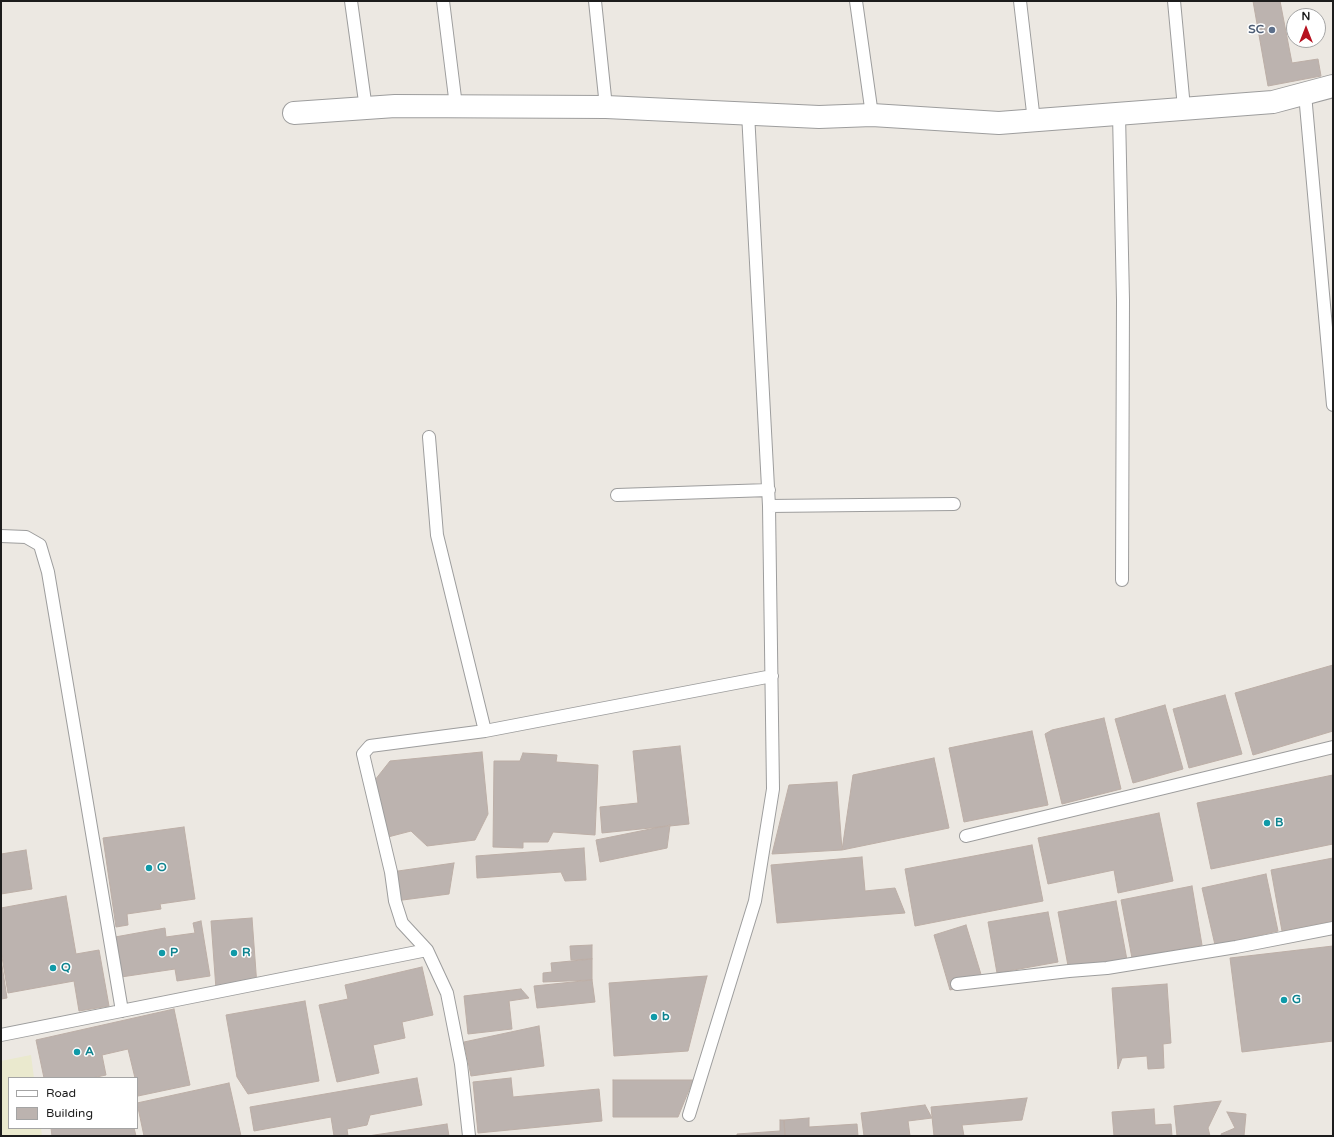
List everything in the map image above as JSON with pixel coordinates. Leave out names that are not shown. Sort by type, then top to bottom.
[{"type":"street","points":[[294,113],[395,106],[606,107],[819,117],[872,115],[999,123],[1273,102],[1333,86]]},
{"type":"lane","points":[[352,1],[366,109]]},
{"type":"lane","points":[[443,1],[456,106]]},
{"type":"lane","points":[[596,1],[606,107]]},
{"type":"lane","points":[[856,1],[872,115]]},
{"type":"lane","points":[[1020,1],[1034,120]]},
{"type":"lane","points":[[1174,1],[1184,108]]},
{"type":"lane","points":[[1305,94],[1333,405]]},
{"type":"lane","points":[[688,1115],[754,901],[773,789],[769,506],[748,113]]},
{"type":"lane","points":[[1120,114],[1123,300],[1122,580]]},
{"type":"lane","points":[[429,437],[438,535],[485,731]]},
{"type":"lane","points":[[617,495],[768,490]]},
{"type":"lane","points":[[769,506],[954,504]]},
{"type":"lane","points":[[1,536],[26,537],[40,545],[48,572],[122,1011]]},
{"type":"lane","points":[[469,1136],[461,1064],[447,993],[427,950],[402,923],[395,901],[391,872],[363,754],[370,746],[485,731],[772,676]]},
{"type":"lane","points":[[966,836],[1333,747]]},
{"type":"lane","points":[[957,984],[1107,968],[1236,947],[1333,928]]},
{"type":"lane","points":[[1,1035],[427,950]]},
{"type":"green space","points":[[31,1055],[34,1077],[8,1077],[8,1129],[41,1129],[42,1136],[1,1136],[1,1061]]},
{"type":"building","name":"SC","points":[[1253,1],[1280,1],[1286,32],[1286,48],[1289,48],[1292,63],[1318,59],[1321,76],[1268,86]]},
{"type":"building","points":[[1333,665],[1333,731],[1253,755],[1235,693]]},
{"type":"building","points":[[1225,695],[1242,754],[1189,768],[1173,709]]},
{"type":"building","points":[[1165,705],[1183,769],[1133,783],[1115,719]]},
{"type":"building","points":[[1104,718],[1121,789],[1062,804],[1045,734],[1052,730]]},
{"type":"building","points":[[1032,731],[1048,805],[964,822],[949,748]]},
{"type":"building","points":[[680,746],[689,824],[602,833],[600,807],[638,803],[633,751]]},
{"type":"building","points":[[482,752],[488,814],[475,840],[427,846],[411,831],[388,837],[375,780],[390,761]]},
{"type":"building","points":[[523,753],[557,755],[556,762],[598,765],[595,835],[553,832],[548,842],[523,842],[523,848],[493,847],[494,761],[520,761]]},
{"type":"building","points":[[934,758],[949,828],[842,850],[853,775]]},
{"type":"building","name":"B","points":[[1333,775],[1333,844],[1211,869],[1197,803]]},
{"type":"building","points":[[837,782],[842,850],[772,854],[789,785]]},
{"type":"building","points":[[1159,813],[1173,881],[1118,893],[1114,870],[1048,884],[1038,838]]},
{"type":"building","points":[[670,825],[667,848],[600,862],[596,840]]},
{"type":"building","name":"O","points":[[184,827],[195,899],[160,904],[161,909],[127,914],[128,925],[116,927],[103,838]]},
{"type":"building","points":[[1032,845],[1043,901],[915,926],[905,869]]},
{"type":"building","points":[[584,848],[586,880],[565,881],[561,872],[477,878],[476,856]]},
{"type":"building","points":[[26,850],[32,889],[1,894],[1,854]]},
{"type":"building","points":[[862,857],[865,891],[895,888],[905,913],[777,923],[771,865]]},
{"type":"building","points":[[1333,858],[1333,921],[1282,931],[1271,870]]},
{"type":"building","points":[[454,863],[449,894],[395,901],[391,872]]},
{"type":"building","points":[[1266,874],[1278,931],[1215,945],[1202,888]]},
{"type":"building","points":[[1192,886],[1202,945],[1132,958],[1121,900]]},
{"type":"building","name":"Q","points":[[66,896],[76,954],[99,950],[109,1006],[79,1011],[74,981],[8,993],[1,951],[1,908]]},
{"type":"building","points":[[1116,901],[1127,960],[1069,971],[1058,912]]},
{"type":"building","points":[[1048,912],[1058,962],[997,973],[988,922]]},
{"type":"building","name":"R","points":[[252,918],[257,986],[216,989],[211,921]]},
{"type":"building","name":"P","points":[[201,921],[210,976],[177,981],[175,969],[121,977],[115,937],[165,928],[166,937],[195,933],[193,923]]},
{"type":"building","points":[[966,925],[983,981],[950,990],[934,935]]},
{"type":"building","points":[[592,945],[592,959],[571,960],[570,946]]},
{"type":"building","name":"G","points":[[1333,946],[1333,1041],[1242,1052],[1230,958]]},
{"type":"building","points":[[1,959],[7,998],[1,999]]},
{"type":"building","points":[[592,959],[592,980],[543,982],[543,973],[552,972],[551,963]]},
{"type":"building","points":[[422,967],[433,1015],[402,1022],[405,1038],[373,1045],[379,1073],[337,1082],[319,1005],[348,999],[345,985]]},
{"type":"building","name":"b","points":[[707,976],[688,1051],[614,1056],[609,983]]},
{"type":"building","points":[[592,980],[595,1002],[537,1008],[534,986]]},
{"type":"building","points":[[1167,984],[1171,1043],[1163,1044],[1164,1068],[1148,1069],[1147,1056],[1122,1058],[1118,1069],[1112,988]]},
{"type":"building","points":[[521,989],[529,998],[509,1001],[512,1029],[468,1034],[464,996]]},
{"type":"building","points":[[305,1001],[319,1081],[248,1094],[237,1077],[226,1015]]},
{"type":"building","name":"A","points":[[174,1009],[190,1085],[138,1096],[138,1077],[135,1077],[128,1049],[102,1055],[106,1075],[97,1077],[44,1077],[36,1040]]},
{"type":"building","points":[[539,1026],[544,1066],[471,1076],[464,1042]]},
{"type":"building","points":[[417,1078],[422,1105],[370,1115],[367,1125],[347,1129],[348,1136],[334,1136],[331,1117],[254,1131],[250,1107]]},
{"type":"building","points":[[511,1078],[513,1097],[599,1089],[602,1121],[478,1133],[473,1082]]},
{"type":"building","points":[[613,1080],[693,1080],[678,1117],[613,1117]]},
{"type":"building","points":[[229,1083],[241,1136],[144,1136],[138,1103]]},
{"type":"building","points":[[1027,1098],[1022,1120],[962,1125],[964,1136],[934,1136],[931,1107]]},
{"type":"building","points":[[1221,1101],[1208,1128],[1210,1136],[1177,1136],[1174,1106]]},
{"type":"building","points":[[925,1105],[932,1118],[908,1121],[910,1136],[864,1136],[861,1113]]},
{"type":"building","points":[[1154,1109],[1155,1125],[1171,1124],[1172,1136],[1114,1136],[1112,1112]]},
{"type":"building","points":[[1227,1112],[1246,1114],[1244,1136],[1222,1136],[1221,1134],[1235,1128]]},
{"type":"building","points":[[809,1118],[809,1127],[857,1124],[858,1136],[785,1136],[784,1120]]},
{"type":"building","points":[[780,1120],[784,1120],[785,1136],[737,1136],[737,1134],[780,1131]]},
{"type":"building","points":[[447,1124],[449,1136],[368,1136]]},
{"type":"building","points":[[51,1129],[134,1129],[136,1136],[52,1136]]},
{"type":"place","name":"SC","points":[[1272,30]]},
{"type":"place","name":"B","points":[[1267,823]]},
{"type":"place","name":"O","points":[[149,868]]},
{"type":"place","name":"P","points":[[162,953]]},
{"type":"place","name":"R","points":[[234,953]]},
{"type":"place","name":"Q","points":[[53,968]]},
{"type":"place","name":"G","points":[[1284,1000]]},
{"type":"place","name":"b","points":[[654,1017]]},
{"type":"place","name":"A","points":[[77,1052]]}]
